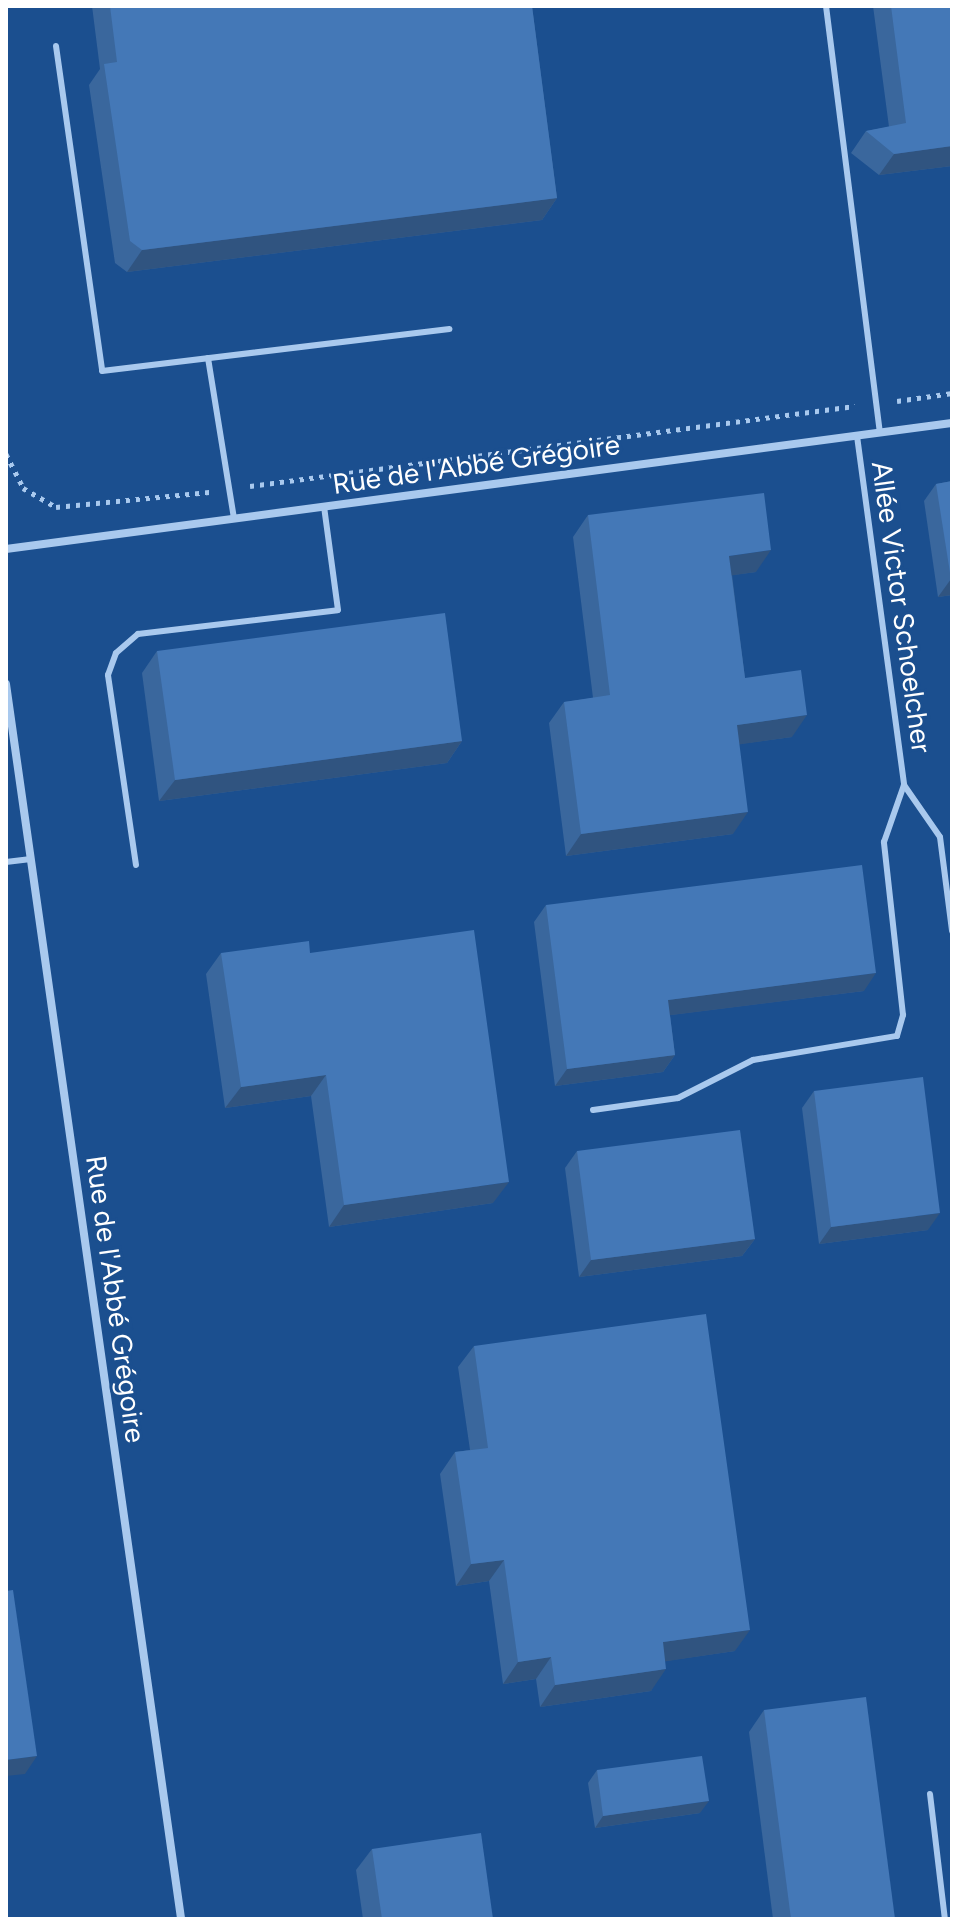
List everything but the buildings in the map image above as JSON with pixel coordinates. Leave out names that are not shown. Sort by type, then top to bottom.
[{"type":"street","name":"Rue de l'Abbé Grégoire","points":[[6,549],[952,423]]},
{"type":"street","name":"Rue de l'Abbé Grégoire","points":[[6,684],[181,1919]]},
{"type":"lane","points":[[826,6],[880,433]]},
{"type":"lane","points":[[56,46],[102,371],[449,329]]},
{"type":"lane","points":[[208,358],[234,519]]},
{"type":"lane","name":"Allée Victor Schoelcher","points":[[593,1110],[678,1098],[753,1060],[897,1036],[903,1015],[884,842],[904,785],[857,436]]},
{"type":"lane","points":[[136,865],[108,675],[116,653],[138,634],[338,610],[324,507]]},
{"type":"lane","name":"Allée Victor Schoelcher","points":[[904,785],[940,837],[952,931]]},
{"type":"lane","points":[[6,862],[31,859]]},
{"type":"lane","points":[[930,1794],[945,1919]]},
{"type":"path","points":[[6,454],[23,488],[56,507],[230,489],[952,393]]}]
